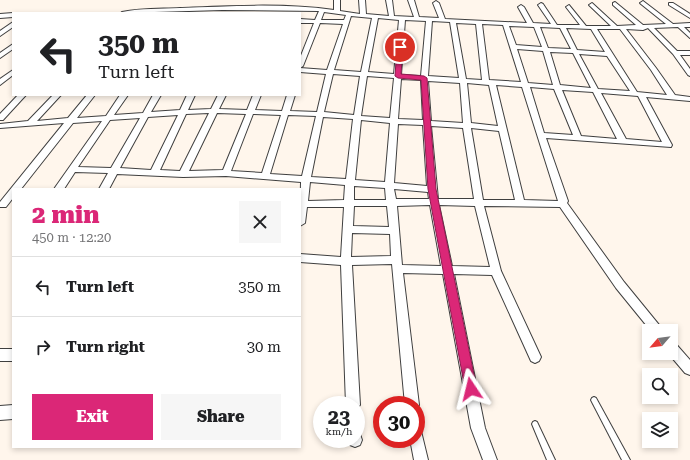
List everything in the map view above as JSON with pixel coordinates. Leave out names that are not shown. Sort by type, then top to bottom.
[{"type":"street","points":[[262,8],[267,0]]},
{"type":"street","points":[[337,0],[337,12]]},
{"type":"street","points":[[362,0],[363,16]]},
{"type":"street","points":[[389,0],[397,18],[398,76],[393,121],[389,185],[411,396]]},
{"type":"street","points":[[411,0],[417,19]]},
{"type":"street","points":[[642,3],[672,26]]},
{"type":"street","points":[[436,4],[443,20]]},
{"type":"street","points":[[615,4],[676,53],[690,74]]},
{"type":"street","points":[[671,4],[690,16]]},
{"type":"street","points":[[541,5],[559,27],[574,51],[623,142]]},
{"type":"street","points":[[592,5],[619,28],[654,69],[673,98]]},
{"type":"street","points":[[522,7],[534,26],[546,50],[557,87],[578,138]]},
{"type":"street","points":[[541,135],[668,145],[638,94],[589,28],[569,7]]},
{"type":"street","points":[[152,12],[222,8],[262,8],[286,11],[304,9],[375,17],[534,26],[646,28],[690,25]]},
{"type":"street","points":[[301,17],[304,9]]},
{"type":"street","points":[[301,63],[322,10]]},
{"type":"street","points":[[301,217],[306,178],[320,114],[330,72],[345,22],[349,14]]},
{"type":"street","points":[[0,16],[12,15]]},
{"type":"street","points":[[353,396],[346,261],[347,229],[357,117],[375,17]]},
{"type":"street","points":[[301,20],[345,22]]},
{"type":"street","points":[[429,20],[424,78],[432,189],[478,428],[490,460]]},
{"type":"street","points":[[453,21],[463,81],[467,125],[479,203],[496,271],[535,357]]},
{"type":"street","points":[[479,22],[489,82],[520,203]]},
{"type":"street","points":[[506,24],[524,85],[563,201],[562,203],[606,263],[620,285],[652,324]]},
{"type":"street","points":[[0,34],[12,26]]},
{"type":"street","points":[[680,26],[690,36]]},
{"type":"street","points":[[0,56],[12,47]]},
{"type":"street","points":[[513,47],[609,54]]},
{"type":"street","points":[[676,53],[690,53]]},
{"type":"street","points":[[301,70],[557,87],[690,99]]},
{"type":"street","points":[[0,83],[12,73]]},
{"type":"street","points":[[0,83],[12,83]]},
{"type":"street","points":[[0,118],[21,96]]},
{"type":"street","points":[[31,124],[56,96]]},
{"type":"street","points":[[17,188],[90,96]]},
{"type":"street","points":[[60,188],[123,96]]},
{"type":"street","points":[[105,188],[156,96]]},
{"type":"street","points":[[154,172],[191,96]]},
{"type":"street","points":[[183,174],[222,96]]},
{"type":"street","points":[[226,173],[256,96]]},
{"type":"street","points":[[265,176],[291,96]]},
{"type":"street","points":[[0,126],[183,112],[215,111],[320,114],[502,129]]},
{"type":"street","points":[[72,169],[183,174],[226,173],[306,178],[432,189]]},
{"type":"street","points":[[1,205],[12,193]]},
{"type":"street","points":[[303,204],[392,204],[434,202],[562,203]]},
{"type":"street","points":[[1,205],[12,204]]},
{"type":"street","points":[[347,229],[395,231]]},
{"type":"street","points":[[301,258],[397,264],[448,271],[496,271]]},
{"type":"street","points":[[0,355],[12,355]]},
{"type":"street","points":[[678,355],[690,369]]},
{"type":"street","points":[[0,413],[12,412]]},
{"type":"street","points":[[418,448],[421,460]]},
{"type":"lane","points":[[594,400],[626,460]]},
{"type":"lane","points":[[535,424],[551,460]]},
{"type":"route","points":[[400,47],[398,76],[424,78],[432,189],[471,389]]}]
